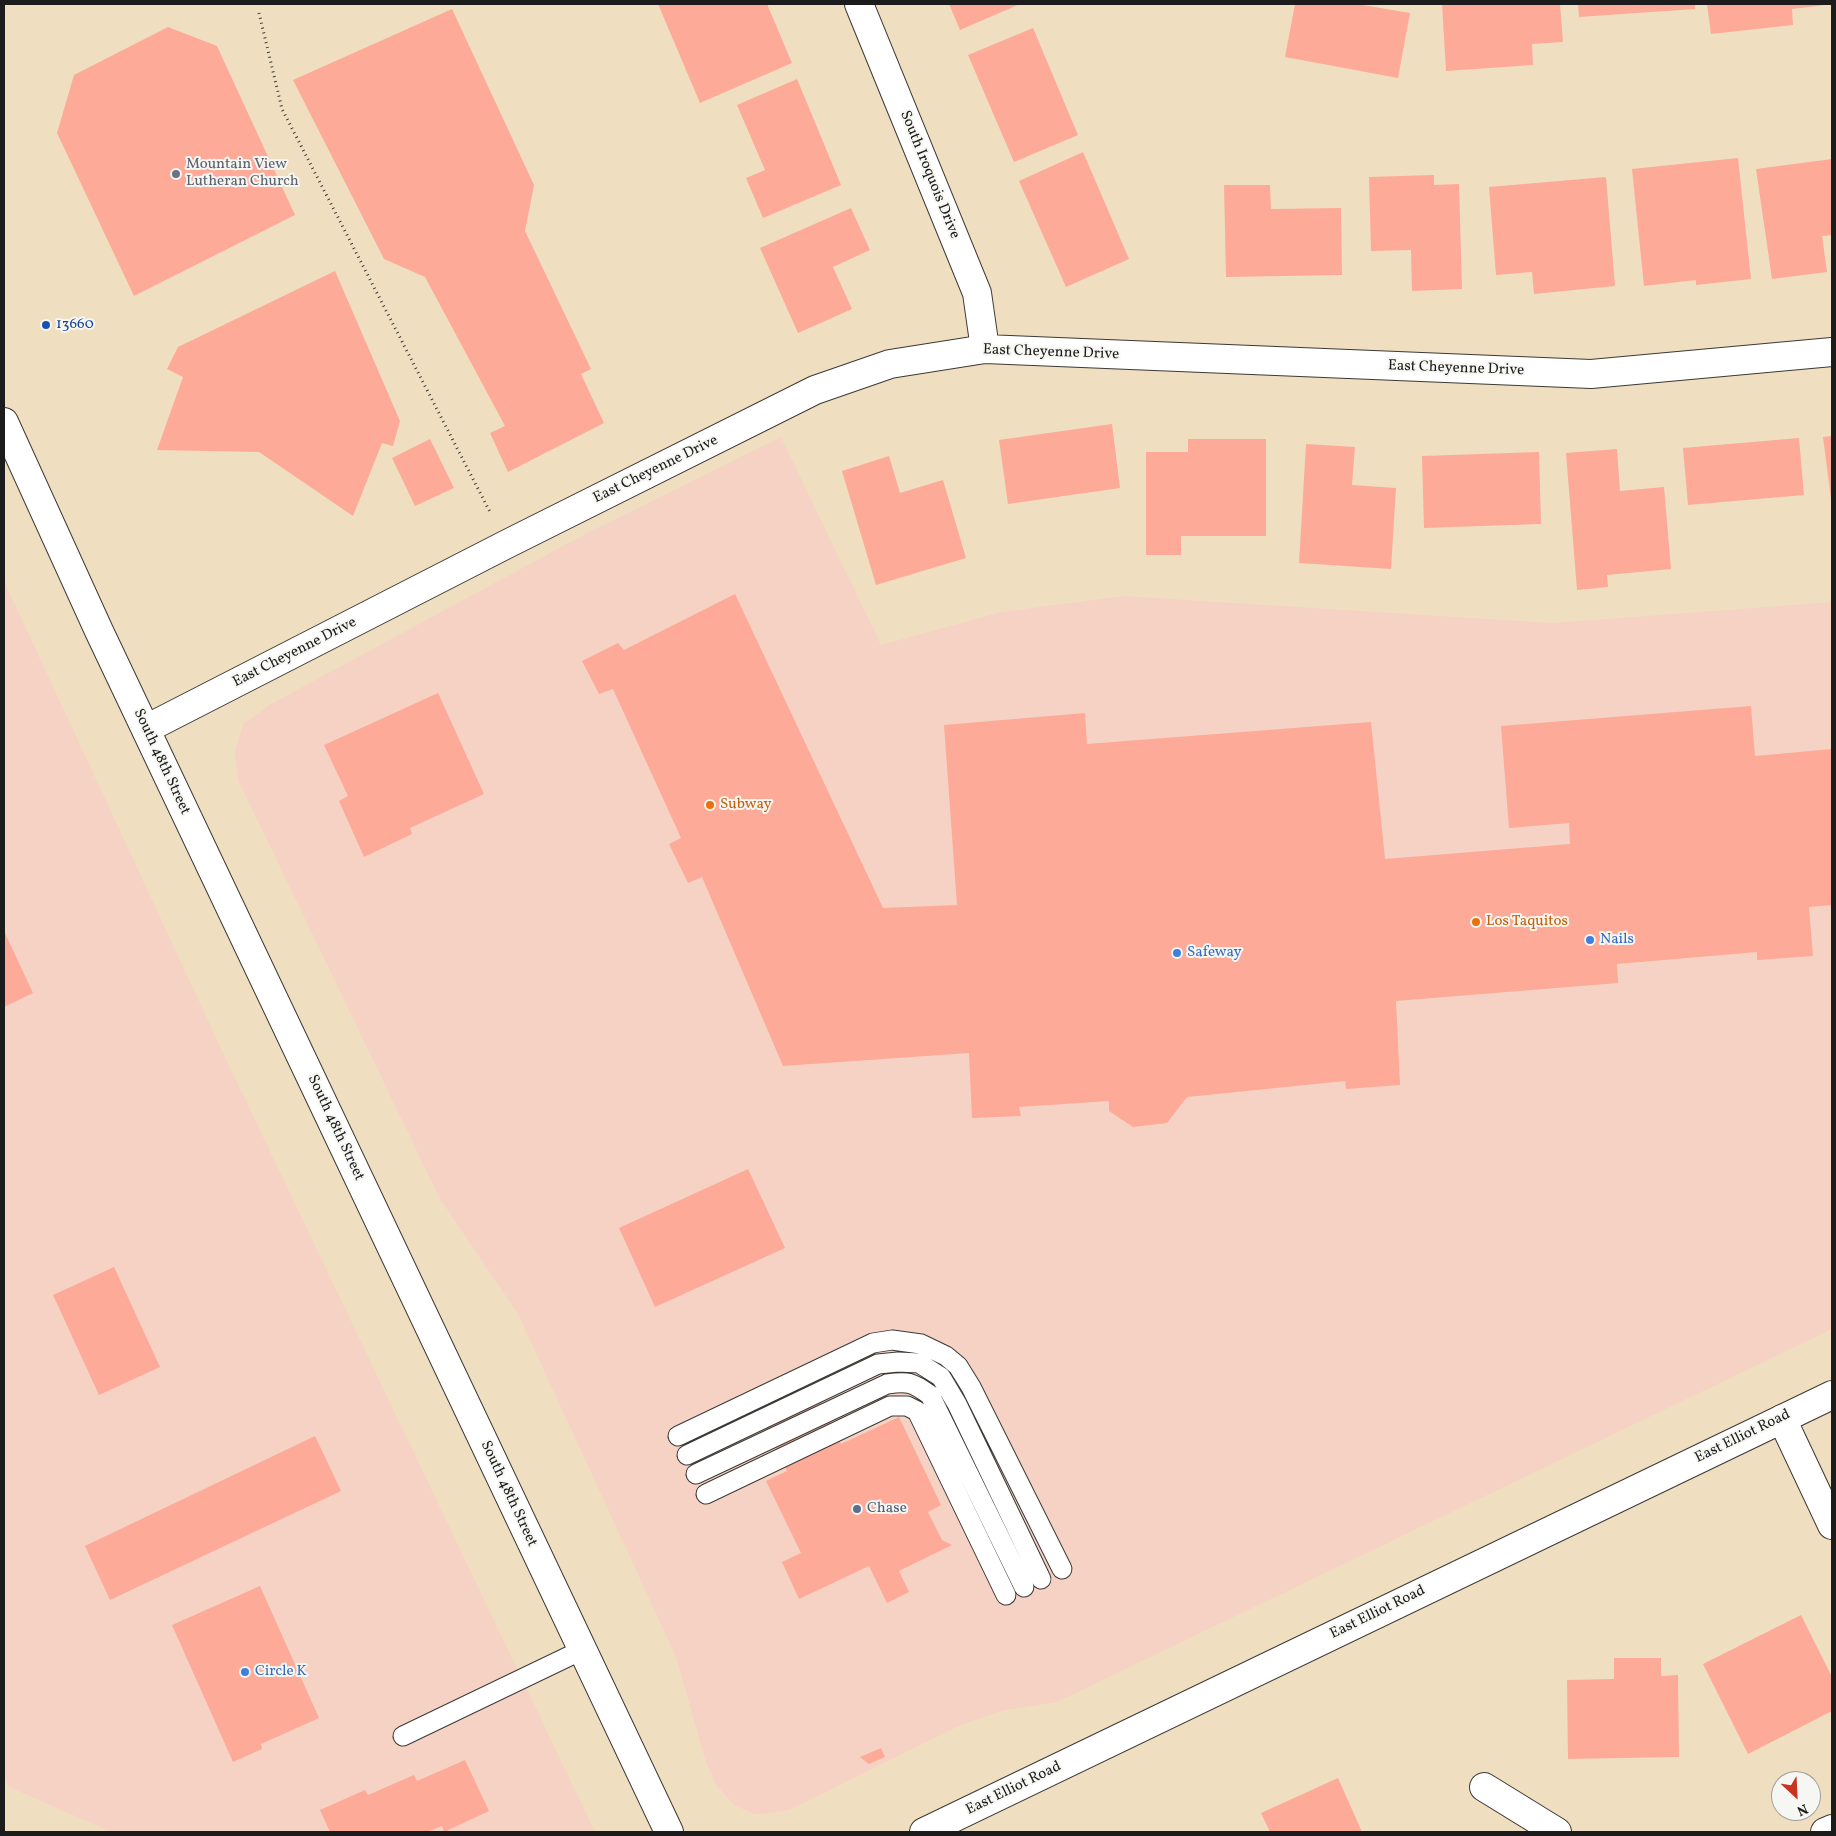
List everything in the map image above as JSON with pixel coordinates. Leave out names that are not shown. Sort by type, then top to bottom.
[{"type":"main road","name":"South Iroquois Drive","points":[[859,4],[977,293],[985,349]]},
{"type":"main road","name":"East Cheyenne Drive","points":[[146,729],[507,544],[814,390],[890,364],[985,349],[1591,374],[1832,352]]},
{"type":"main road","name":"South 48th Street","points":[[4,422],[146,729],[669,1832]]},
{"type":"main road","name":"East Elliot Road","points":[[924,1832],[1832,1395]]},
{"type":"main road","points":[[1782,1419],[1832,1525]]},
{"type":"main road","points":[[1484,1788],[1557,1832]]},
{"type":"main road","points":[[1825,1832],[1832,1829]]},
{"type":"lane","points":[[678,1436],[873,1343],[892,1340],[921,1344],[946,1356],[958,1366],[971,1387],[1062,1569]]},
{"type":"lane","points":[[687,1455],[878,1364],[898,1362],[919,1364],[941,1377],[957,1404],[1032,1583],[930,1395],[920,1388],[905,1382],[886,1384],[696,1474]]},
{"type":"lane","points":[[706,1494],[890,1406],[908,1406],[917,1411],[1006,1596]]},
{"type":"lane","points":[[404,1736],[582,1650]]},
{"type":"path","points":[[259,13],[282,109],[507,544]]},
{"type":"shaded area","points":[[781,437],[881,645],[1001,612],[1124,596],[1552,623],[1832,602],[1832,1329],[1057,1702],[1001,1711],[963,1724],[789,1810],[756,1815],[734,1805],[716,1785],[705,1759],[676,1657],[518,1314],[440,1199],[238,780],[235,752],[243,724],[271,704],[585,534]]},
{"type":"shaded area","points":[[4,581],[225,1057],[595,1832],[111,1832],[9,1787],[4,1777]]},
{"type":"building","points":[[658,4],[767,4],[792,63],[700,103]]},
{"type":"building","points":[[949,4],[1020,4],[960,30]]},
{"type":"building","points":[[1295,4],[1357,4],[1410,13],[1398,78],[1285,57]]},
{"type":"building","points":[[1442,4],[1560,4],[1563,42],[1532,44],[1533,65],[1446,71]]},
{"type":"building","points":[[1578,4],[1695,4],[1695,9],[1579,17]]},
{"type":"building","points":[[1707,4],[1825,5],[1792,9],[1793,25],[1711,34]]},
{"type":"building","points":[[452,9],[534,185],[525,231],[591,369],[581,374],[604,423],[508,472],[490,433],[505,426],[425,277],[384,259],[293,80]]},
{"type":"building","name":"Mountain View Lutheran Church","points":[[168,27],[217,46],[295,215],[134,296],[57,133],[74,75]]},
{"type":"building","points":[[1033,28],[1078,135],[1014,162],[968,55]]},
{"type":"building","points":[[797,79],[841,185],[763,218],[746,178],[765,170],[737,105]]},
{"type":"building","points":[[1083,152],[1129,259],[1066,287],[1019,181]]},
{"type":"building","points":[[1738,158],[1751,279],[1696,285],[1696,280],[1644,286],[1632,169]]},
{"type":"building","points":[[1832,159],[1832,235],[1822,236],[1827,272],[1772,279],[1756,169]]},
{"type":"building","points":[[1434,175],[1434,185],[1459,184],[1462,289],[1412,291],[1411,250],[1371,251],[1369,177]]},
{"type":"building","points":[[1606,177],[1615,286],[1534,294],[1532,272],[1496,275],[1489,187]]},
{"type":"building","points":[[1224,185],[1270,185],[1271,209],[1341,208],[1342,275],[1226,277]]},
{"type":"building","points":[[851,208],[870,250],[833,267],[852,309],[798,333],[760,248]]},
{"type":"building","points":[[335,271],[400,421],[393,446],[382,443],[353,516],[259,452],[157,450],[183,377],[167,369],[178,347]]},
{"type":"building","points":[[1112,424],[1120,488],[1008,504],[999,440]]},
{"type":"building","points":[[1832,436],[1832,499],[1831,499],[1823,437]]},
{"type":"building","points":[[1799,438],[1804,495],[1688,505],[1683,448]]},
{"type":"building","points":[[430,439],[454,488],[415,506],[392,458]]},
{"type":"building","points":[[1188,439],[1266,439],[1266,536],[1181,536],[1181,555],[1146,555],[1146,452],[1188,452]]},
{"type":"building","points":[[1306,444],[1355,447],[1352,485],[1396,488],[1391,569],[1299,563]]},
{"type":"building","points":[[1617,449],[1620,491],[1664,487],[1671,569],[1607,575],[1608,587],[1577,590],[1566,453]]},
{"type":"building","points":[[1539,452],[1541,524],[1424,528],[1422,456]]},
{"type":"building","points":[[889,456],[900,493],[943,480],[966,558],[876,585],[842,471]]},
{"type":"building","points":[[735,594],[883,908],[957,905],[944,725],[1085,713],[1087,744],[1371,722],[1385,859],[1570,844],[1569,823],[1509,828],[1501,726],[1751,706],[1755,756],[1832,749],[1832,905],[1809,907],[1813,956],[1757,960],[1757,952],[1617,964],[1618,983],[1396,1001],[1400,1085],[1346,1089],[1345,1081],[1187,1097],[1167,1123],[1133,1127],[1109,1111],[1109,1101],[1019,1107],[1021,1116],[972,1118],[969,1053],[783,1066],[702,877],[688,883],[669,844],[681,838],[613,689],[599,694],[582,661],[618,643],[624,650]]},
{"type":"building","points":[[438,693],[484,794],[410,828],[412,834],[364,857],[339,801],[348,796],[324,745]]},
{"type":"building","points":[[4,931],[33,993],[4,1007]]},
{"type":"building","points":[[748,1169],[785,1248],[655,1307],[619,1228]]},
{"type":"building","points":[[114,1267],[160,1367],[99,1395],[53,1295]]},
{"type":"building","name":"Chase","points":[[811,1381],[841,1444],[899,1417],[941,1505],[928,1512],[942,1540],[952,1545],[899,1571],[909,1592],[887,1603],[869,1566],[799,1599],[782,1562],[801,1553],[766,1481],[787,1471],[756,1407]]},
{"type":"building","points":[[315,1436],[341,1491],[110,1600],[85,1546]]},
{"type":"building","name":"Circle K","points":[[260,1586],[319,1718],[261,1744],[262,1749],[233,1762],[172,1625]]},
{"type":"building","points":[[1801,1615],[1832,1677],[1832,1711],[1748,1754],[1703,1664]]},
{"type":"building","points":[[1614,1658],[1661,1658],[1661,1676],[1678,1675],[1679,1757],[1568,1759],[1567,1680],[1614,1679]]},
{"type":"building","points":[[881,1748],[885,1757],[869,1764],[860,1757]]},
{"type":"building","points":[[465,1760],[489,1811],[444,1832],[442,1826],[427,1832],[330,1832],[320,1810],[365,1790],[368,1795],[414,1775],[417,1781]]},
{"type":"building","points":[[1338,1778],[1362,1832],[1270,1832],[1261,1813]]},
{"type":"place","name":"Mountain View Lutheran Church","points":[[176,174]]},
{"type":"place","name":"13660","points":[[46,325]]},
{"type":"place","name":"Subway","points":[[710,805]]},
{"type":"place","name":"Los Taquitos","points":[[1476,922]]},
{"type":"place","name":"Nails","points":[[1590,940]]},
{"type":"place","name":"Safeway","points":[[1177,953]]},
{"type":"place","name":"Chase","points":[[857,1509]]},
{"type":"place","name":"Circle K","points":[[245,1672]]}]
